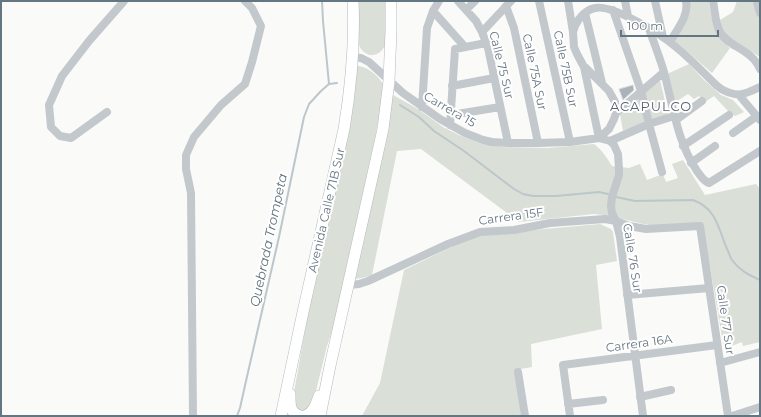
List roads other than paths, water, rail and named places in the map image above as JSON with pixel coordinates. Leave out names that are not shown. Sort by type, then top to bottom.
[{"type":"highway","name":"Avenida Calle 71B Sur","points":[[281,416],[344,129],[353,57],[353,1]]},
{"type":"highway","points":[[320,416],[383,129],[389,81],[391,1]]},
{"type":"highway","points":[[295,352],[290,403],[293,412],[300,416]]},
{"type":"highway","points":[[305,416],[312,412],[316,406],[330,366]]},
{"type":"street","points":[[107,112],[71,138],[60,136],[51,127],[49,105],[62,76],[89,41],[124,1]]},
{"type":"street","points":[[193,416],[191,193],[186,169],[186,155],[194,137],[221,105],[245,84],[261,26],[252,8],[245,1]]},
{"type":"street","points":[[422,107],[428,28],[433,12],[439,1]]},
{"type":"street","name":"Calle 75 Sur","points":[[458,1],[476,21],[488,48],[508,143]]},
{"type":"street","points":[[466,10],[475,1]]},
{"type":"street","name":"Calle 75B Sur","points":[[539,1],[570,142]]},
{"type":"street","points":[[568,1],[574,47],[584,67],[599,138]]},
{"type":"street","points":[[625,1],[628,16]]},
{"type":"street","points":[[655,1],[667,40]]},
{"type":"street","points":[[667,40],[683,20],[687,9],[686,1]]},
{"type":"street","points":[[713,1],[719,31],[723,36],[751,56],[760,69]]},
{"type":"street","points":[[757,1],[760,13]]},
{"type":"street","points":[[482,32],[509,4]]},
{"type":"street","name":"Calle 75A Sur","points":[[509,4],[538,143]]},
{"type":"street","points":[[573,32],[578,21],[595,4],[628,16],[667,40],[720,88],[731,94],[739,95],[760,87]]},
{"type":"street","points":[[613,10],[642,91],[662,172]]},
{"type":"street","points":[[433,12],[465,47]]},
{"type":"street","points":[[585,13],[602,83]]},
{"type":"street","points":[[649,29],[664,72],[683,146],[704,182],[709,183],[760,151]]},
{"type":"street","points":[[450,125],[455,50],[486,43]]},
{"type":"street","name":"Carrera 15","points":[[353,57],[361,58],[368,62],[403,93],[450,125],[483,140],[508,143],[538,143],[570,142],[599,138]]},
{"type":"street","points":[[584,67],[602,83],[612,96],[615,102],[616,113]]},
{"type":"street","points":[[599,138],[609,129],[616,113],[664,72]]},
{"type":"street","points":[[452,86],[494,78]]},
{"type":"street","points":[[733,133],[758,118],[739,95]]},
{"type":"street","points":[[599,138],[610,142],[649,124],[675,118],[702,101]]},
{"type":"street","points":[[451,115],[500,106]]},
{"type":"street","points":[[683,146],[729,115]]},
{"type":"street","name":"Calle 76 Sur","points":[[610,142],[614,145],[618,154],[619,169],[619,175],[612,197],[611,206],[620,237],[643,416]]},
{"type":"street","points":[[691,162],[714,146]]},
{"type":"street","name":"Carrera 15F","points":[[348,285],[368,281],[409,259],[480,232],[514,230],[550,223],[604,219],[646,229],[700,226]]},
{"type":"street","name":"Calle 77 Sur","points":[[700,226],[728,416]]},
{"type":"street","points":[[627,295],[709,288]]},
{"type":"street","name":"Carrera 16A","points":[[568,404],[563,365],[718,345]]},
{"type":"street","points":[[720,363],[760,352]]},
{"type":"street","points":[[518,372],[525,416]]},
{"type":"street","points":[[640,397],[671,390]]},
{"type":"street","points":[[570,416],[568,404],[603,400]]},
{"type":"street","points":[[732,416],[760,407]]},
{"type":"waterway","points":[[322,1],[329,84]]},
{"type":"waterway","name":"Quebrada Trompeta","points":[[237,416],[279,237],[304,117],[309,104],[321,91],[329,84],[337,83]]},
{"type":"waterway","name":"Quebrada Trompeta","points":[[400,105],[419,117],[434,131],[523,194],[533,196],[556,196],[599,192],[608,194]]},
{"type":"waterway","name":"Quebrada Trompeta","points":[[616,197],[635,201],[693,200],[701,204],[707,208],[716,220],[727,249],[735,264],[741,270],[760,280]]},
{"type":"district","name":"ACAPULCO","points":[[651,106]]}]
